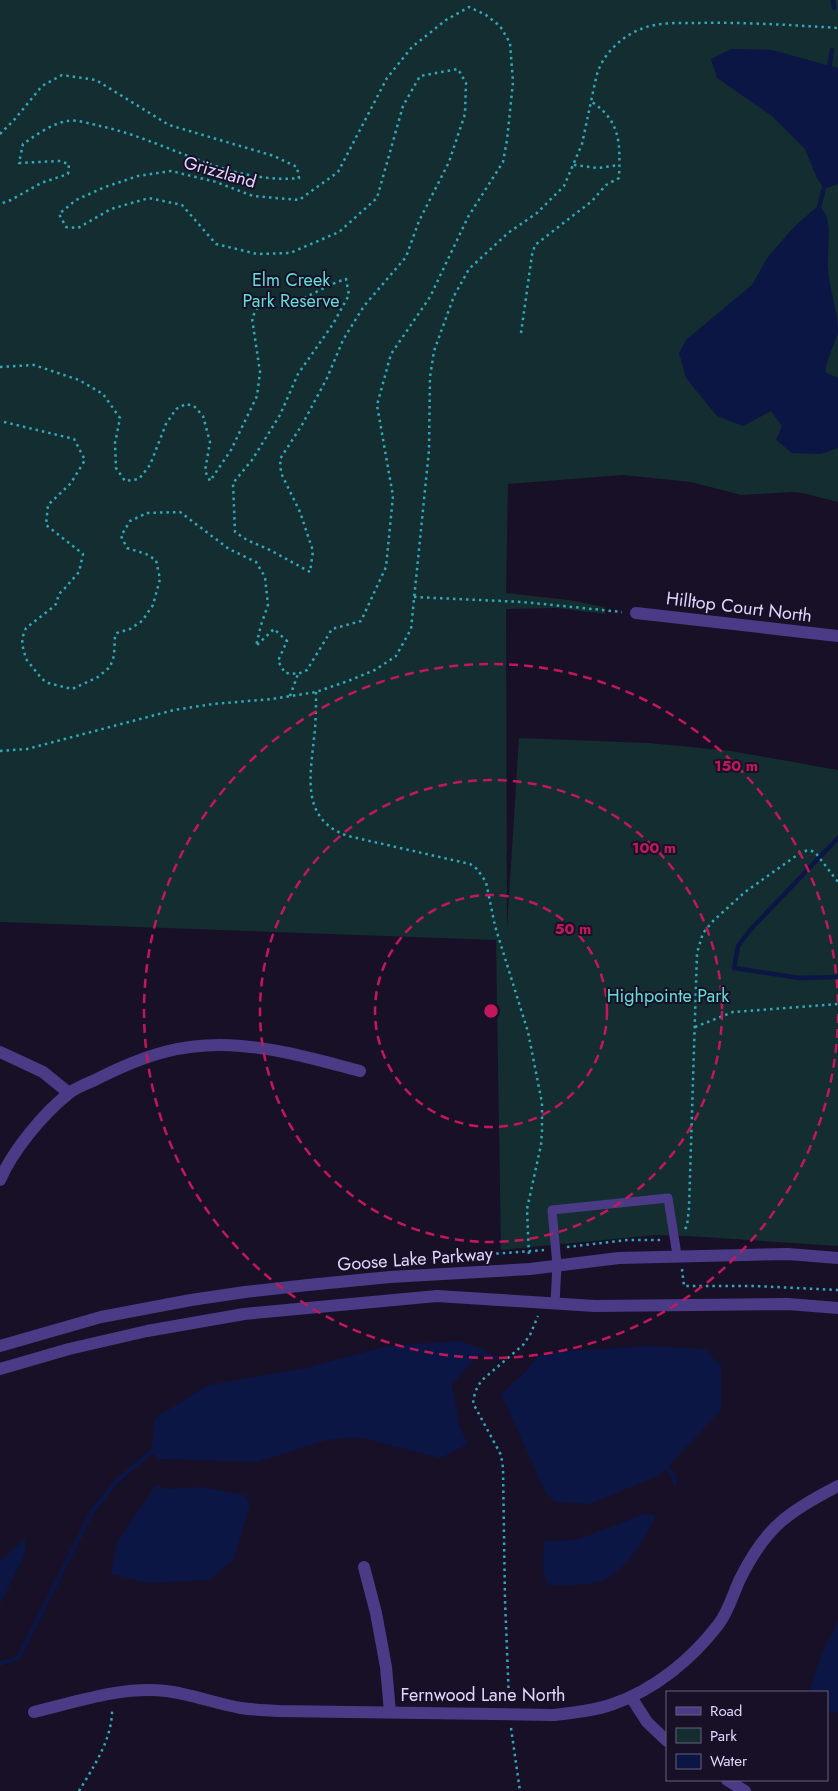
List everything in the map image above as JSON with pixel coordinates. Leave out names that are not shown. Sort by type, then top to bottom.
[{"type":"street","name":"Hilltop Court North","points":[[636,613],[838,636]]},
{"type":"street","points":[[0,1180],[6,1167],[30,1132],[69,1093],[124,1065],[161,1052],[200,1046],[240,1046],[281,1052],[360,1071]]},
{"type":"street","points":[[0,1052],[43,1072],[69,1093]]},
{"type":"street","name":"Goose Lake Parkway","points":[[0,1346],[101,1317],[245,1292],[390,1277],[530,1269],[619,1258],[679,1255],[788,1254],[838,1258]]},
{"type":"street","points":[[0,1369],[69,1349],[147,1331],[244,1314],[437,1296],[595,1306],[788,1304],[838,1308]]},
{"type":"street","name":"Fernwood Lane North","points":[[34,1712],[137,1690],[165,1691],[194,1696],[240,1708],[259,1710],[553,1716],[611,1705],[631,1697],[674,1671],[698,1648],[719,1624],[732,1601],[749,1561],[762,1540],[783,1519],[808,1501],[838,1486]]},
{"type":"street","points":[[364,1567],[376,1613],[386,1667],[390,1712]]},
{"type":"street","points":[[631,1697],[647,1722],[666,1740]]},
{"type":"street","points":[[729,1781],[745,1791]]},
{"type":"lane","points":[[555,1303],[557,1265],[552,1210],[668,1198],[679,1255]]},
{"type":"path","name":"Grizzland","points":[[0,367],[34,365],[79,380],[103,394],[120,418],[115,442],[116,468],[125,481],[138,479],[150,465],[166,424],[176,409],[186,404],[194,406],[204,416],[210,442],[206,471],[210,481],[235,442],[257,396],[260,372],[252,318],[259,305],[287,306],[337,282],[346,280],[349,295],[334,324],[298,374],[280,415],[252,460],[233,483],[235,532],[310,572],[312,551],[300,512],[281,473],[280,459],[302,425],[327,378],[343,340],[364,306],[406,257],[419,221],[449,162],[465,114],[466,83],[458,68],[420,76],[403,106],[377,198],[340,232],[290,253],[257,254],[216,244],[182,205],[149,198],[111,209],[78,228],[66,227],[59,214],[76,200],[105,187],[138,176],[172,171],[216,182],[253,196],[299,200],[338,172],[387,78],[412,47],[446,20],[469,6],[486,15],[500,26],[510,42],[513,82],[503,162],[468,217],[430,298],[391,354],[377,405],[393,496],[386,566],[361,621],[332,629],[307,670],[298,674]]},
{"type":"path","points":[[0,752],[27,749],[182,708],[316,692],[375,670],[396,656],[411,628],[429,450],[430,377],[434,351],[454,296],[469,269],[508,233],[536,213],[564,186],[587,129],[599,67],[605,57],[629,35],[649,26],[681,23],[726,23],[838,28]]},
{"type":"path","name":"Grizzland","points":[[0,134],[15,120],[42,86],[62,75],[96,80],[169,125],[274,156],[297,167],[299,178],[286,179],[227,169],[125,131],[68,120],[40,132],[23,144],[20,163],[59,161],[69,164],[68,174],[41,183],[0,204]]},
{"type":"path","points":[[521,333],[532,254],[535,245],[592,201],[606,185],[619,178],[620,147],[615,126],[604,110],[591,102]]},
{"type":"path","points":[[574,165],[598,168],[619,165]]},
{"type":"path","points":[[0,422],[74,439],[85,460],[71,483],[48,505],[46,525],[83,554],[79,572],[59,594],[56,604],[32,622],[26,628],[23,636],[22,644],[26,659],[42,679],[48,683],[72,689],[98,677],[110,667],[114,656],[115,636],[117,633],[130,629],[142,621],[153,605],[160,579],[156,560],[146,554],[127,548],[121,536],[130,521],[147,513],[180,512],[229,548],[256,562],[265,577],[268,605],[256,646],[274,629],[287,641],[278,661],[285,673],[298,674],[290,696]]},
{"type":"path","points":[[414,597],[523,602],[636,613]]},
{"type":"path","points":[[316,692],[310,781],[316,811],[323,821],[336,832],[348,836],[470,864],[477,869],[486,882],[495,926],[528,1032],[542,1103],[541,1145],[527,1209],[530,1269]]},
{"type":"path","points":[[404,1261],[506,1252],[528,1252],[628,1240],[662,1240],[680,1235],[687,1226],[689,1208],[697,954],[702,933],[745,892],[800,853],[808,850],[815,852],[838,882]]},
{"type":"path","points":[[695,1026],[733,1012],[838,1004]]},
{"type":"path","points":[[679,1255],[684,1286],[756,1286],[838,1290]]},
{"type":"path","points":[[520,1791],[510,1715],[505,1600],[503,1468],[501,1455],[473,1403],[475,1392],[481,1381],[516,1353],[530,1335],[538,1318],[540,1302]]},
{"type":"path","points":[[79,1791],[100,1755],[108,1732],[112,1713],[112,1694]]},
{"type":"green space","name":"Elm Creek Park Reserve","points":[[0,0],[838,0],[838,502],[792,492],[741,495],[691,482],[623,475],[508,484],[506,593],[569,600],[604,607],[605,614],[556,608],[506,609],[507,928],[519,738],[649,743],[731,751],[838,770],[838,1246],[656,1235],[501,1250],[496,940],[0,922]]},
{"type":"water","points":[[731,49],[772,50],[838,68],[838,184],[824,189],[817,178],[805,149],[772,116],[717,78],[711,59]]},
{"type":"water","points":[[819,205],[826,214],[828,224],[829,276],[838,324],[838,332],[825,372],[838,378],[838,448],[821,454],[792,453],[776,440],[782,426],[771,411],[743,426],[717,416],[686,378],[679,353],[686,340],[752,285],[767,258],[794,227]]},
{"type":"water","points":[[459,1341],[483,1349],[452,1385],[460,1428],[468,1444],[440,1458],[358,1437],[327,1440],[257,1462],[159,1459],[151,1452],[155,1418],[208,1385],[306,1368],[387,1346]]},
{"type":"water","points":[[650,1346],[705,1349],[721,1366],[721,1410],[660,1475],[590,1504],[555,1502],[546,1493],[501,1394],[524,1373],[538,1356],[566,1351]]},
{"type":"water","points":[[156,1485],[167,1489],[200,1487],[245,1495],[250,1504],[234,1559],[209,1580],[148,1583],[111,1574],[117,1542]]},
{"type":"water","points":[[645,1513],[656,1516],[647,1534],[629,1559],[606,1579],[587,1584],[549,1585],[543,1572],[544,1541],[575,1540]]},
{"type":"water","points":[[26,1538],[25,1553],[0,1605],[0,1561]]},
{"type":"water","points":[[838,1621],[838,1713],[828,1710],[828,1691],[809,1691],[822,1653]]},
{"type":"waterway","points":[[833,0],[834,8]]},
{"type":"waterway","points":[[829,69],[832,50]]},
{"type":"waterway","points":[[818,211],[825,184]]},
{"type":"waterway","points":[[838,838],[751,929],[738,946],[734,968],[800,978],[838,977]]},
{"type":"waterway","points":[[477,1350],[496,1359]]},
{"type":"waterway","points":[[0,1664],[19,1657],[93,1510],[118,1480],[151,1452],[157,1450]]},
{"type":"waterway","points":[[664,1465],[673,1474],[675,1483]]},
{"type":"park label","name":"Highpointe Park","points":[[668,996]]}]
